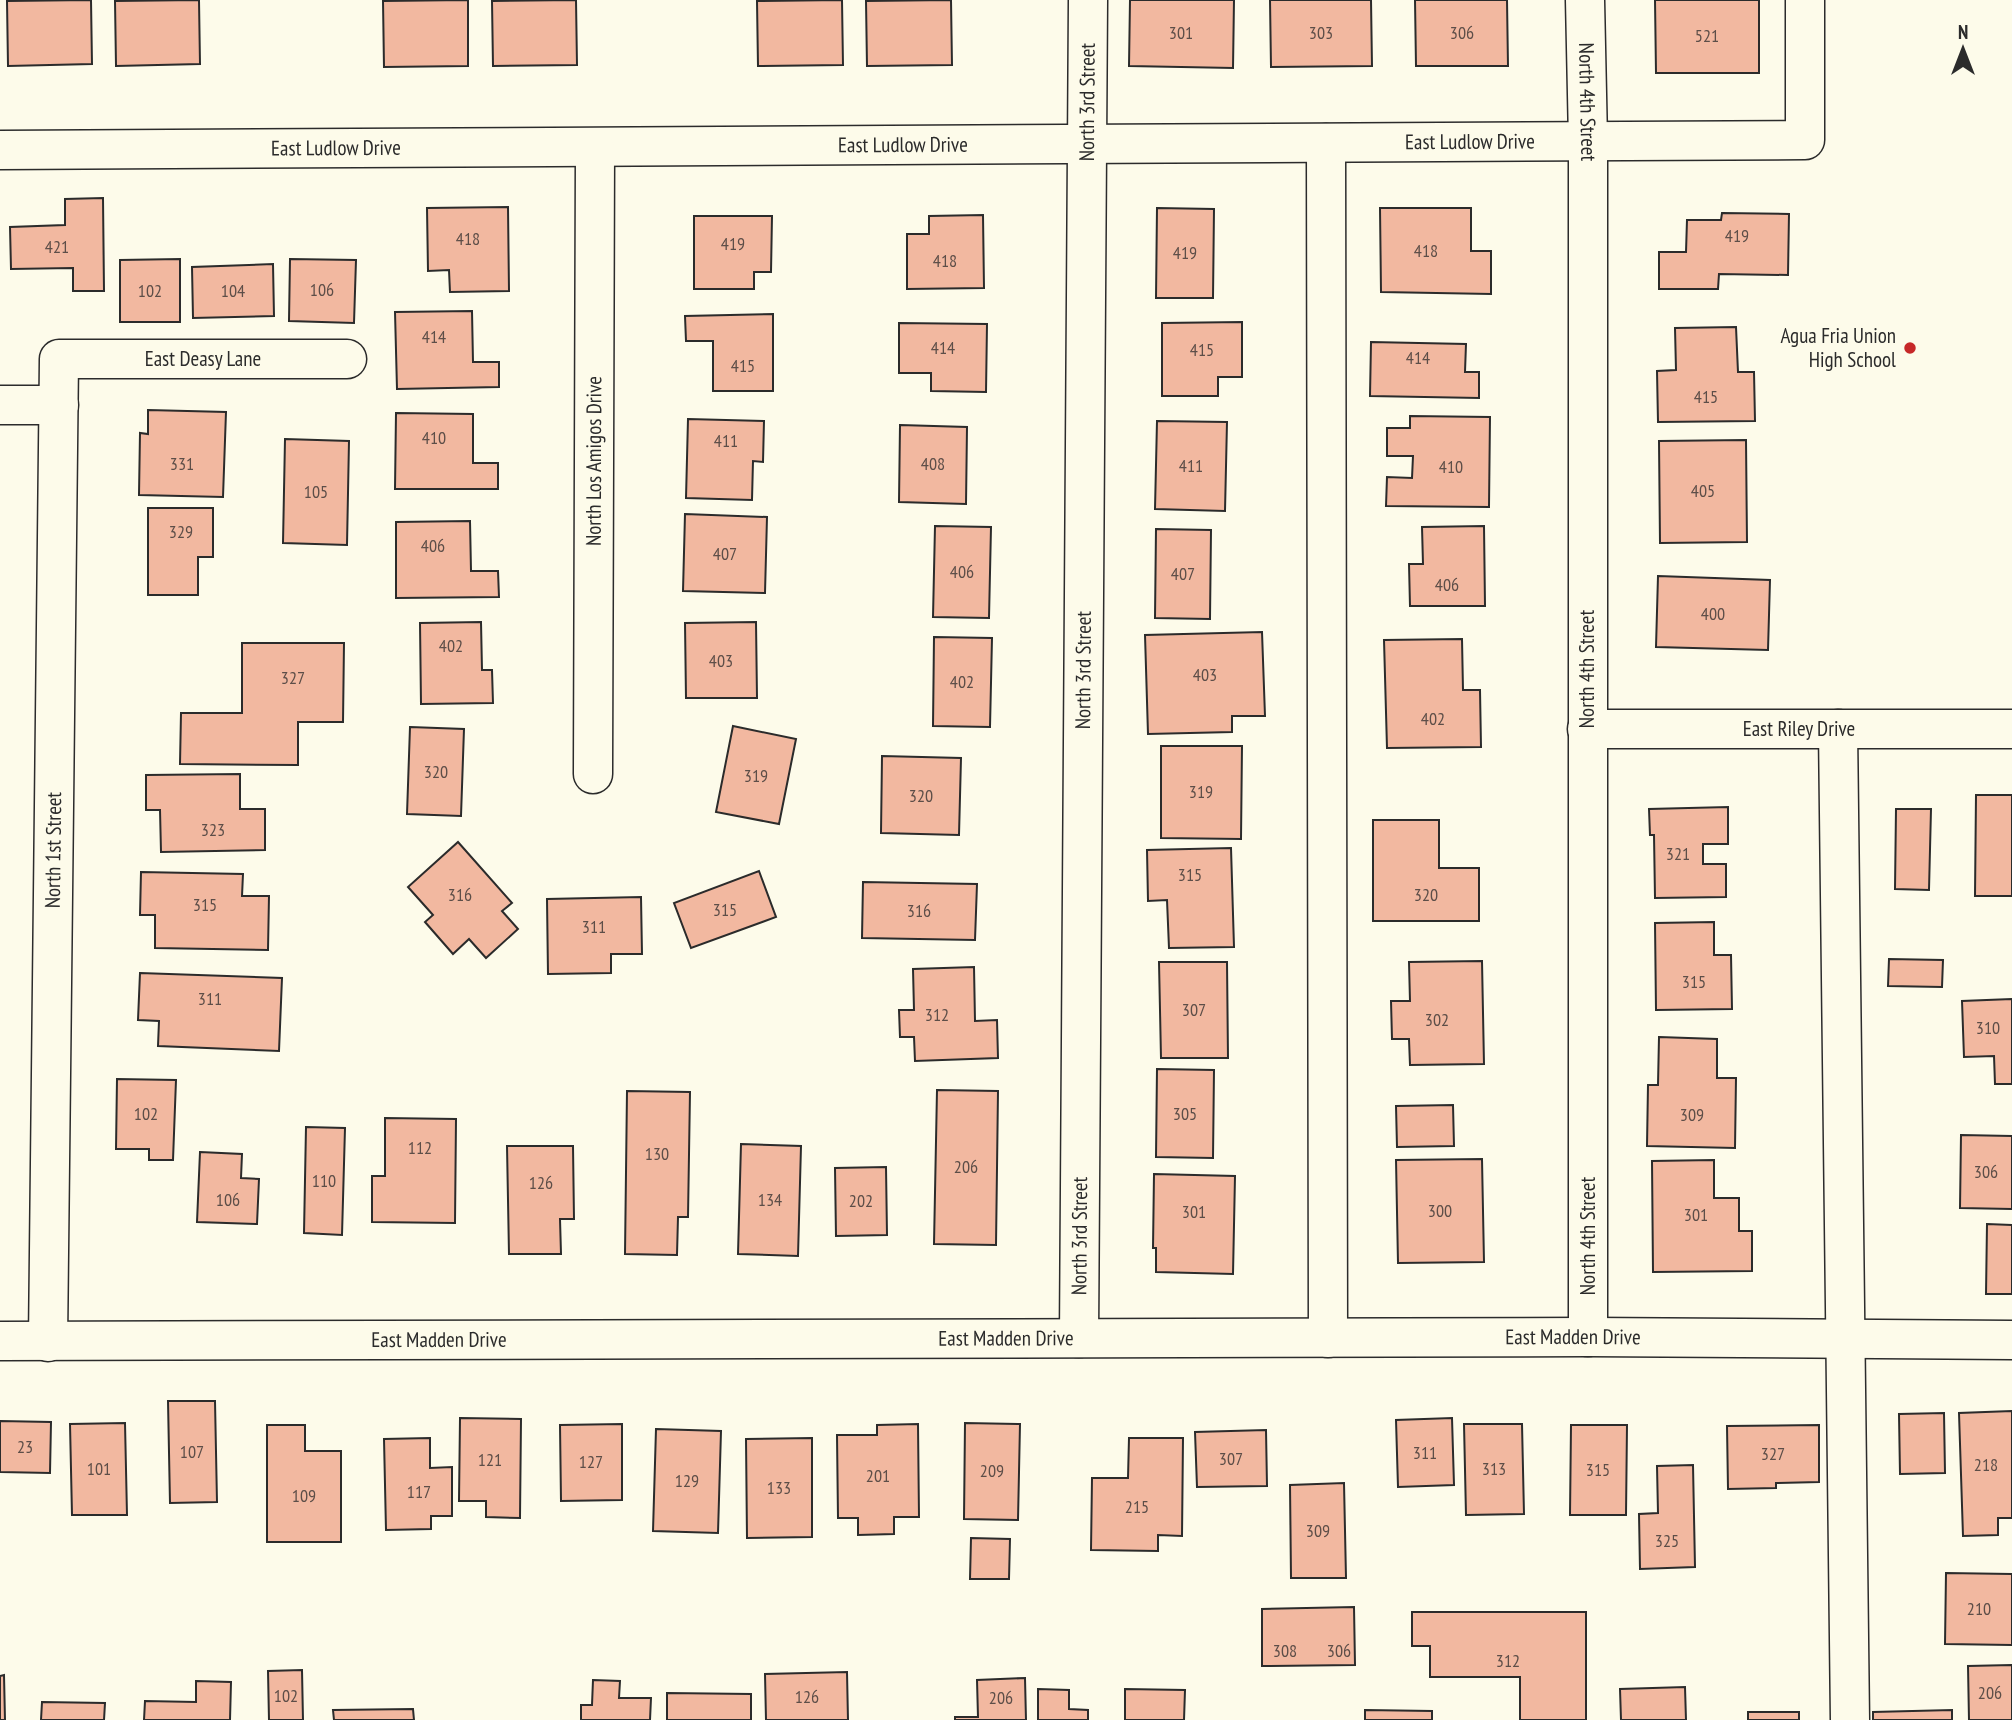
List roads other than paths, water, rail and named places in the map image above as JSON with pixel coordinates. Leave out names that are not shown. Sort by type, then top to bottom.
[{"type":"street","name":"North 3rd Street","points":[[1079,1338],[1088,0]]},
{"type":"street","name":"North 4th Street","points":[[1584,0],[1588,141],[1588,1337]]},
{"type":"street","name":"East Ludlow Drive","points":[[0,150],[595,149],[1805,140],[1805,0]]},
{"type":"street","points":[[1326,143],[1328,1338]]},
{"type":"street","name":"North Los Amigos Drive","points":[[593,774],[595,149]]},
{"type":"street","name":"East Deasy Lane","points":[[59,359],[347,359]]},
{"type":"street","name":"North 1st Street","points":[[48,1342],[59,359]]},
{"type":"street","points":[[0,405],[59,405]]},
{"type":"street","name":"East Riley Drive","points":[[1587,729],[2012,729]]},
{"type":"street","points":[[1838,729],[1850,1720]]},
{"type":"street","name":"East Madden Drive","points":[[0,1341],[1588,1337],[2012,1340]]},
{"type":"place","name":"Agua Fria Union High School","points":[[1910,348]]}]
